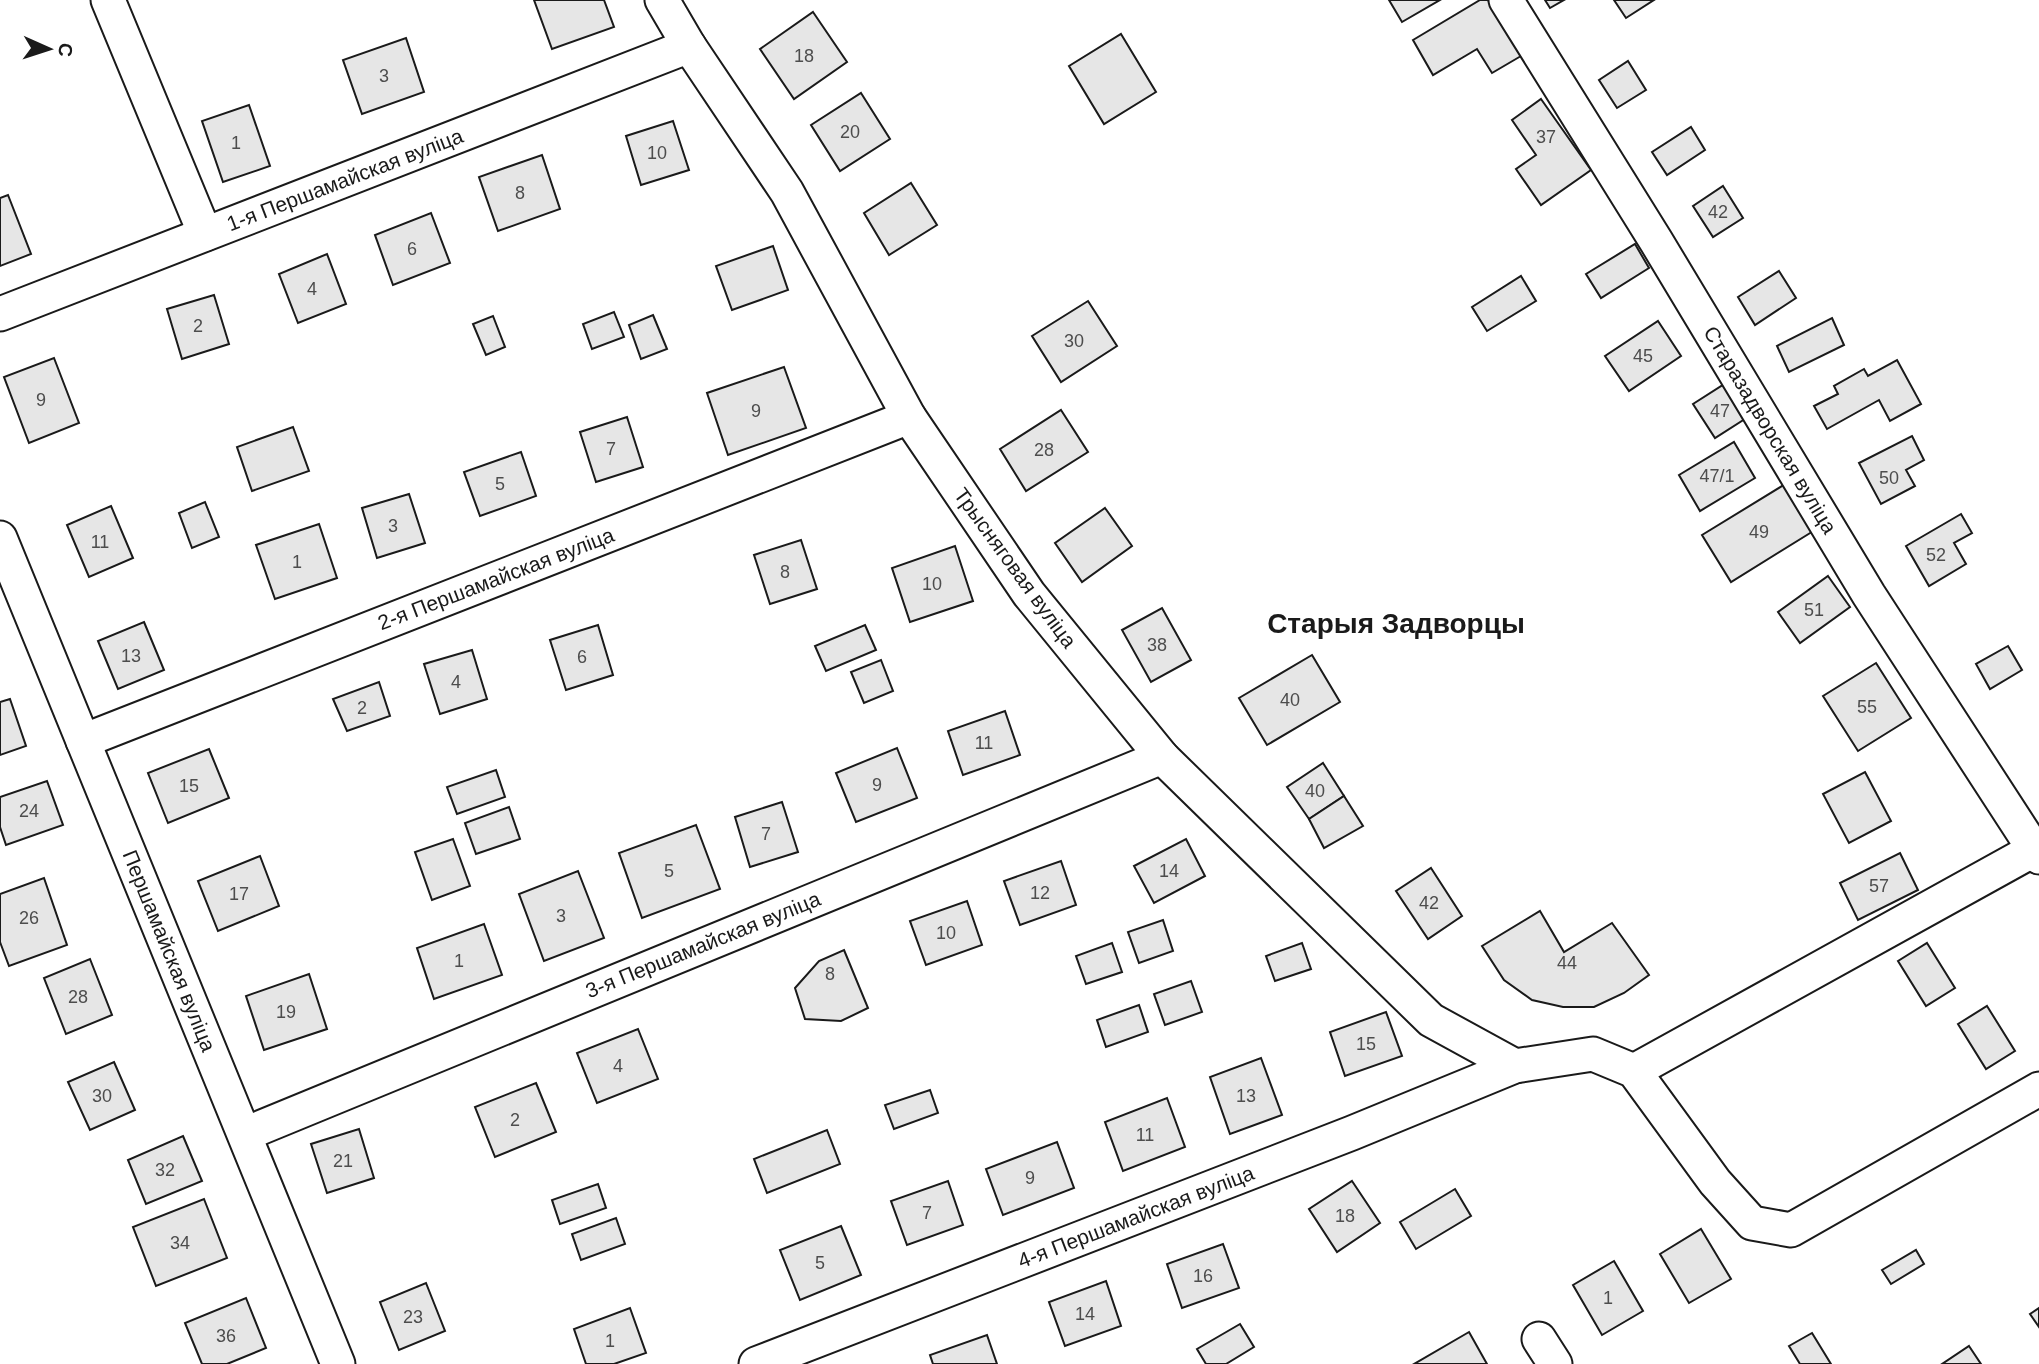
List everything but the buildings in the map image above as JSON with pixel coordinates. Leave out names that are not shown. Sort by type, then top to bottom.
[{"type":"street","points":[[108,0],[205,234]]},
{"type":"street","name":"Трысняговая вуліца","points":[[662,0],[689,46],[787,192],[909,417],[1029,594],[1162,757],[1431,1020],[1516,1066]]},
{"type":"street","name":"Старазадворская вуліца","points":[[1506,0],[1663,253],[1869,595],[2038,851]]},
{"type":"street","name":"1-я Першамайская вуліца","points":[[0,314],[689,46]]},
{"type":"street","name":"2-я Першамайская вуліца","points":[[83,741],[909,417]]},
{"type":"street","name":"Першамайская вуліца","points":[[0,538],[338,1364]]},
{"type":"street","name":"3-я Першамайская вуліца","points":[[244,1134],[1162,757]]},
{"type":"street","points":[[2038,851],[1634,1071],[1715,1182],[1752,1223],[1791,1230],[2039,1089]]},
{"type":"street","name":"4-я Першамайская вуліца","points":[[756,1364],[1352,1133],[1516,1066],[1593,1054],[1634,1071]]},
{"type":"district","name":"Старыя Задворцы","points":[[1396,623]]}]
